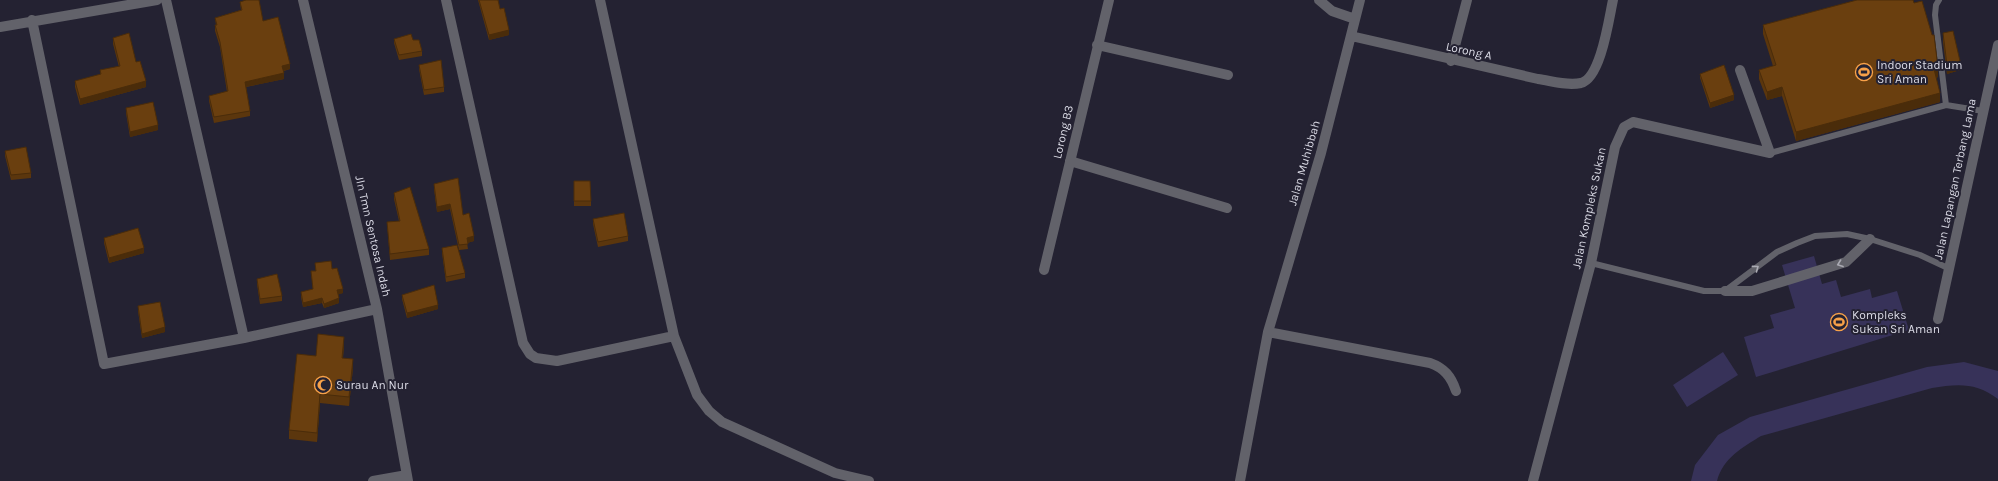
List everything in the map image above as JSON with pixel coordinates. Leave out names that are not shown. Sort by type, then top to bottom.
[{"type":"street","points":[[0,27],[32,20],[157,0]]},
{"type":"street","points":[[166,0],[244,338]]},
{"type":"street","name":"Jln Tmn Sentosa Indah","points":[[303,0],[377,309],[408,478]]},
{"type":"street","points":[[446,0],[520,327],[527,350],[536,358],[557,361],[674,336]]},
{"type":"street","points":[[600,0],[674,336],[697,395],[709,411],[722,422],[834,477],[869,481]]},
{"type":"street","name":"Lorong B3","points":[[1044,270],[1109,0]]},
{"type":"street","points":[[1319,0],[1332,11],[1355,19]]},
{"type":"street","name":"Jalan Muhibbah","points":[[1240,481],[1268,332],[1321,153],[1360,0]]},
{"type":"street","points":[[1451,60],[1467,0]]},
{"type":"street","name":"Lorong A","points":[[1351,36],[1538,79],[1567,84],[1582,83],[1590,77],[1597,66],[1613,0]]},
{"type":"street","points":[[32,20],[104,364],[244,338],[377,309]]},
{"type":"street","points":[[1097,45],[1228,75]]},
{"type":"street","name":"Jalan Lapangan Terbang Lama","points":[[1938,319],[1950,270],[1998,45]]},
{"type":"street","points":[[1740,70],[1770,153]]},
{"type":"street","name":"Jalan Kompleks Sukan","points":[[1533,481],[1591,263],[1615,147],[1624,127],[1633,122],[1770,153]]},
{"type":"street","points":[[1070,161],[1227,208]]},
{"type":"street","points":[[1724,291],[1752,291],[1846,262],[1870,239]]},
{"type":"street","points":[[1268,332],[1430,363],[1444,370],[1456,391]]},
{"type":"street","points":[[373,481],[408,478]]},
{"type":"lane","points":[[1939,0],[1936,5],[1935,15],[1946,105]]},
{"type":"lane","points":[[1770,153],[1946,105],[1983,112]]},
{"type":"lane","points":[[1591,263],[1704,291],[1724,291],[1777,252],[1815,236],[1846,234],[1870,239],[1920,255],[1950,270]]},
{"type":"shaded area","name":"Kompleks Sukan Sri Aman","points":[[1814,256],[1822,284],[1836,280],[1841,297],[1870,289],[1872,298],[1897,291],[1909,330],[1756,377],[1744,337],[1774,328],[1770,315],[1795,308],[1782,265]]},
{"type":"shaded area","points":[[1723,352],[1738,375],[1687,407],[1673,385]]},
{"type":"shaded area","points":[[1964,362],[1998,371],[1998,399],[1990,393],[1974,387],[1958,385],[1932,388],[1761,436],[1734,454],[1724,466],[1717,481],[1691,481],[1695,465],[1718,435],[1750,417],[1927,367]]},
{"type":"building","points":[[246,0],[259,0],[263,21],[278,17],[290,64],[282,66],[284,73],[245,82],[250,111],[214,117],[209,96],[228,91],[220,42],[215,25],[217,25],[215,18],[242,10],[240,2]]},
{"type":"building","points":[[479,0],[498,0],[500,9],[504,8],[509,30],[489,35]]},
{"type":"building","name":"Indoor Stadium Sri Aman","points":[[1857,0],[1913,0],[1914,3],[1922,1],[1932,35],[1934,35],[1938,68],[1934,69],[1940,93],[1796,132],[1782,87],[1767,92],[1759,70],[1776,65],[1763,25]]},
{"type":"building","points":[[1953,31],[1960,61],[1947,65],[1943,33]]},
{"type":"building","points":[[129,33],[136,62],[140,61],[146,81],[80,99],[75,81],[101,74],[100,70],[120,66],[113,38]]},
{"type":"building","points":[[411,34],[413,40],[419,40],[422,51],[399,55],[394,39]]},
{"type":"building","points":[[441,60],[444,87],[424,90],[419,65]]},
{"type":"building","points":[[1724,65],[1734,95],[1710,103],[1700,74]]},
{"type":"building","points":[[153,102],[158,125],[130,132],[126,108]]},
{"type":"building","points":[[26,147],[31,173],[11,175],[5,151]]},
{"type":"building","points":[[458,178],[463,215],[469,213],[474,236],[467,238],[468,244],[459,245],[450,204],[437,207],[434,184]]},
{"type":"building","points":[[574,181],[590,181],[591,201],[574,201]]},
{"type":"building","points":[[410,187],[429,249],[390,254],[387,222],[400,221],[394,193]]},
{"type":"building","points":[[624,213],[628,236],[598,242],[593,219]]},
{"type":"building","points":[[138,228],[144,248],[109,258],[104,238]]},
{"type":"building","points":[[457,245],[465,273],[446,277],[442,248]]},
{"type":"building","points":[[331,261],[332,269],[337,268],[343,289],[337,290],[339,298],[324,304],[322,298],[303,303],[301,292],[313,289],[311,271],[316,271],[315,263]]},
{"type":"building","points":[[277,274],[282,296],[260,299],[257,279]]},
{"type":"building","points":[[434,285],[438,305],[407,313],[402,295]]},
{"type":"building","points":[[160,302],[165,327],[142,334],[138,306]]},
{"type":"building","name":"Surau An Nur","points":[[318,334],[344,337],[342,358],[353,359],[349,397],[320,394],[317,433],[289,430],[297,354],[316,356]]},
{"type":"place","name":"Indoor Stadium Sri Aman","points":[[1864,72]]},
{"type":"place","name":"Kompleks Sukan Sri Aman","points":[[1839,322]]},
{"type":"place","name":"Surau An Nur","points":[[323,385]]}]
